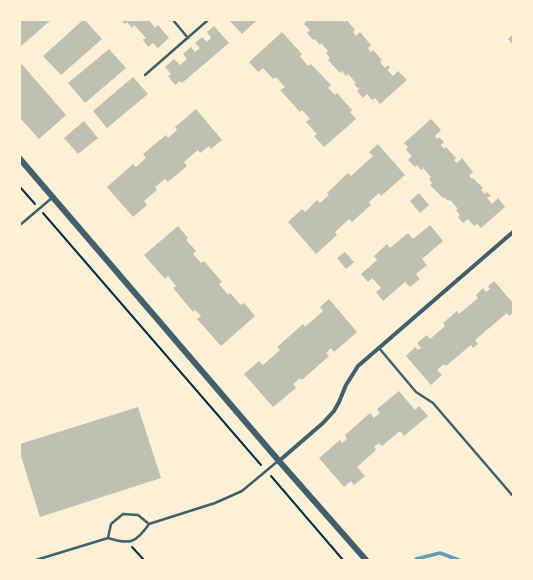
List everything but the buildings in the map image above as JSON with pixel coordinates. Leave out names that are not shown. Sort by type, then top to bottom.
[{"type":"street","points":[[20,159],[366,560]]},
{"type":"street","points":[[279,461],[323,423],[339,402],[346,385],[358,366],[513,232]]},
{"type":"lane","points":[[173,20],[188,38]]},
{"type":"lane","points":[[145,75],[208,20]]},
{"type":"lane","points":[[20,225],[53,197]]},
{"type":"lane","points":[[379,348],[416,392],[433,403],[512,495]]},
{"type":"lane","points":[[36,560],[108,538],[121,542],[130,542],[144,532],[149,524],[215,503],[242,491],[279,461]]},
{"type":"lane","points":[[108,538],[111,524],[123,514],[138,515],[149,524]]},
{"type":"path","points":[[20,186],[343,560]]},
{"type":"path","points":[[130,542],[133,548],[144,560]]},
{"type":"waterway","points":[[416,559],[440,553],[459,560]]}]
